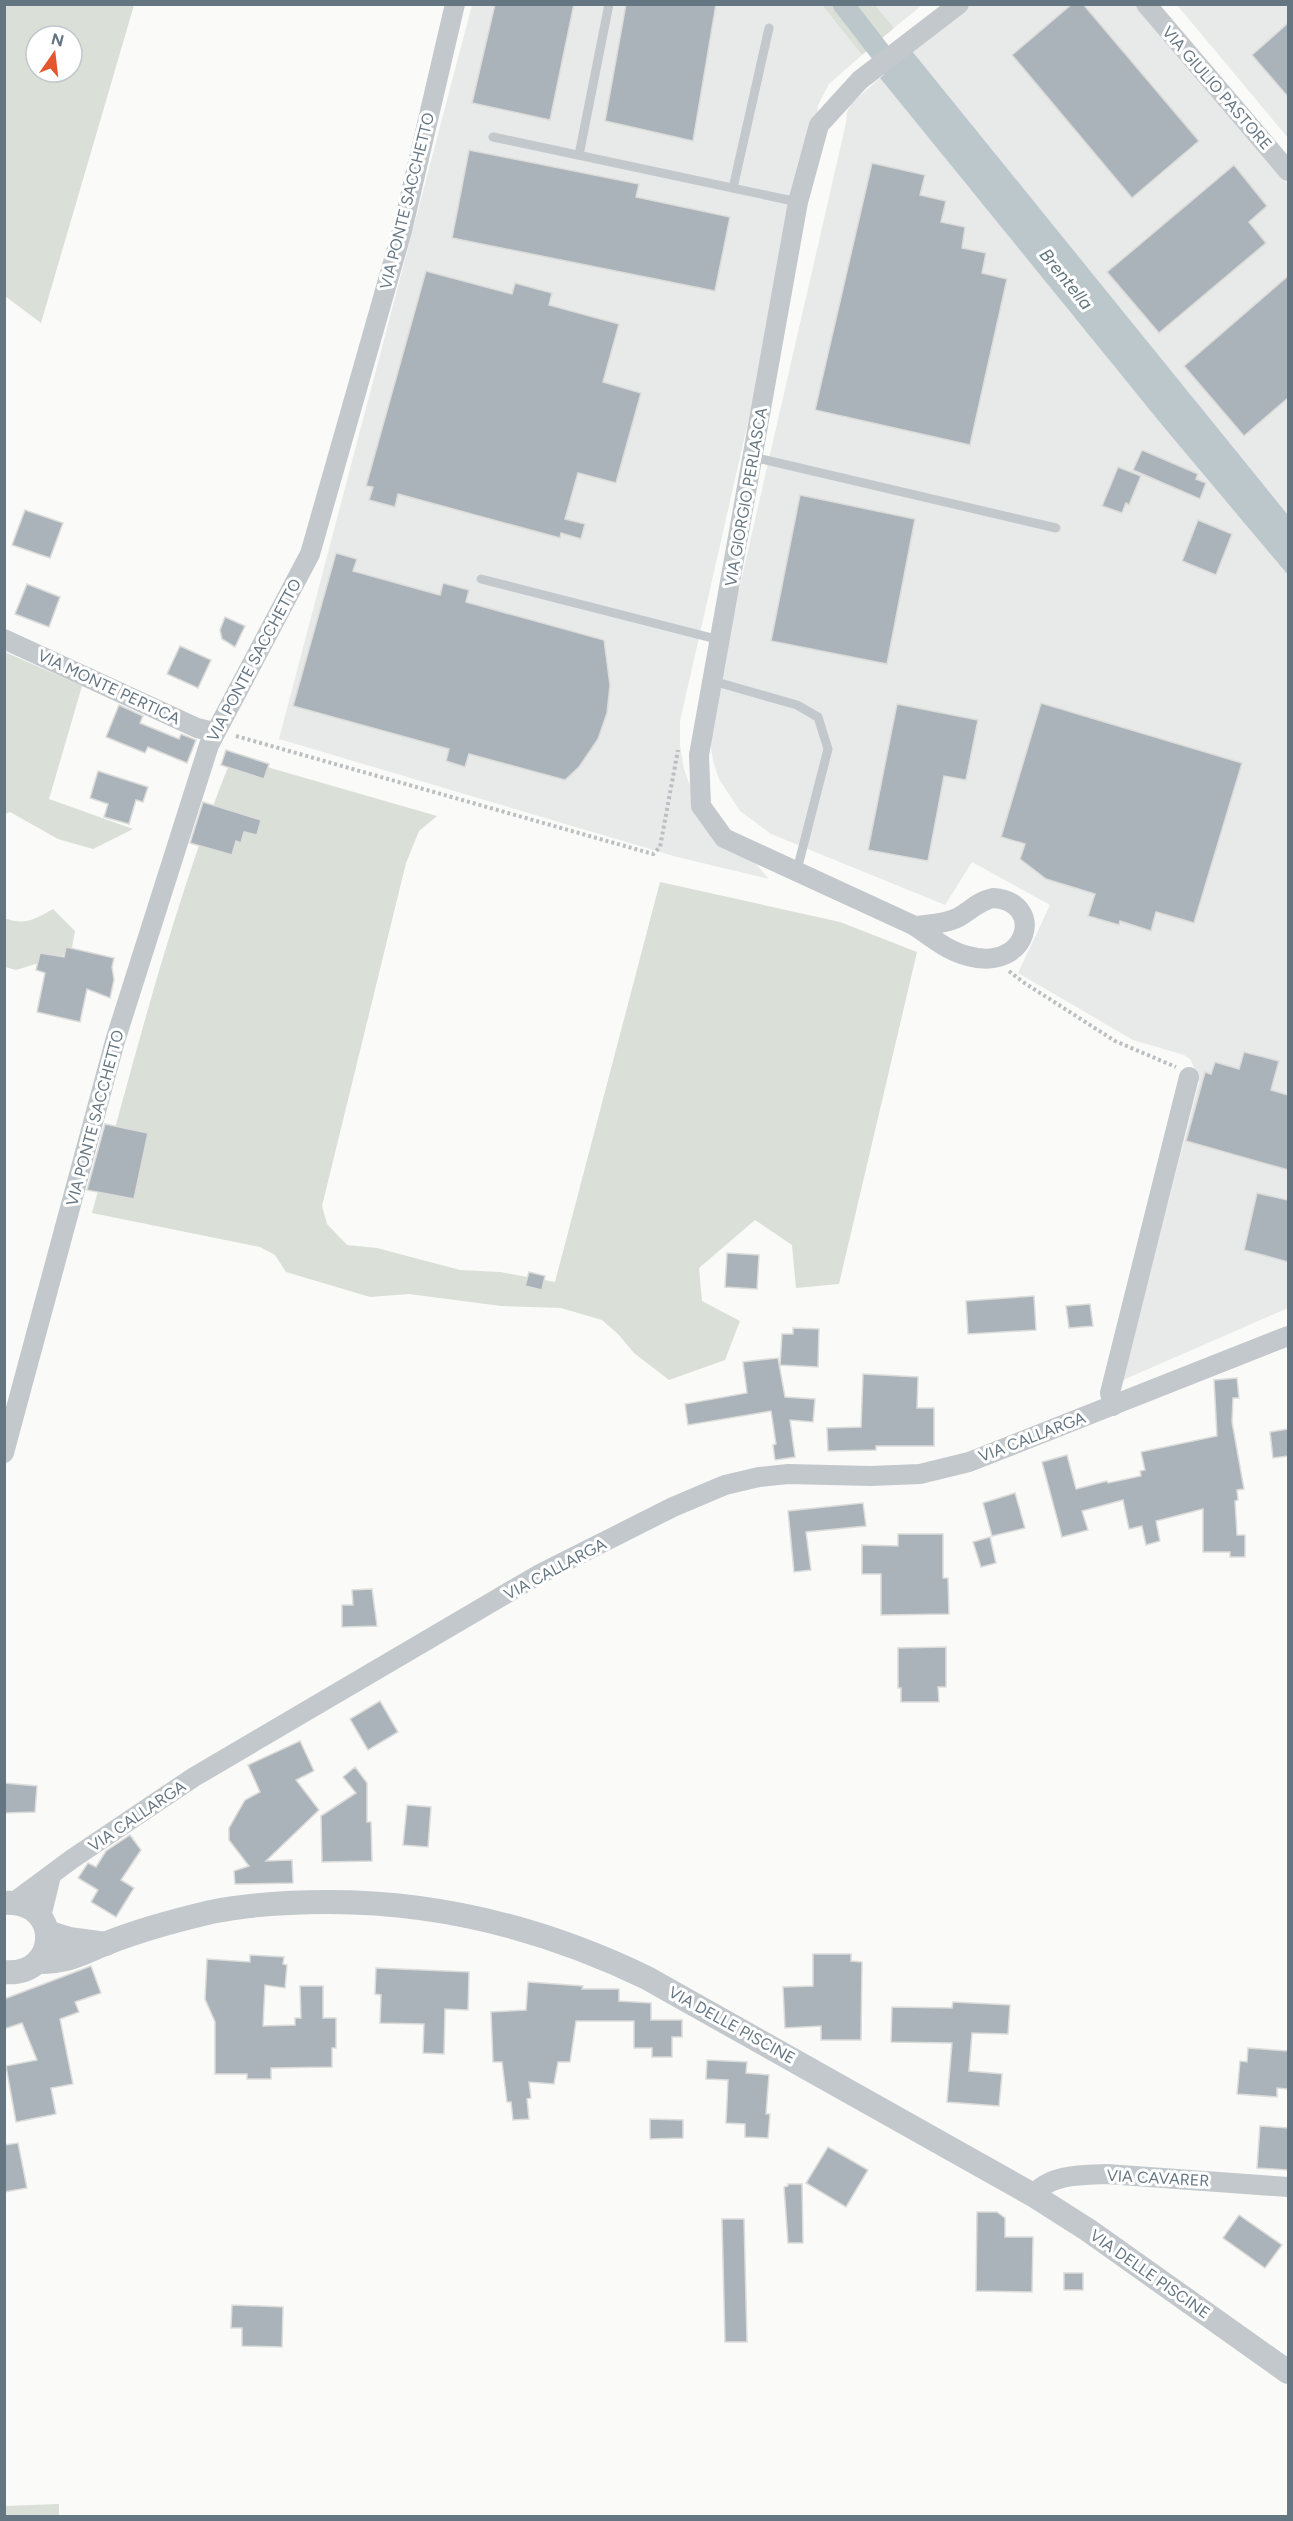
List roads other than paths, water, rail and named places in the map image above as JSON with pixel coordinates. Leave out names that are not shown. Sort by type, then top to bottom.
[{"type":"street","name":"VIA PONTE SACCHETTO","points":[[4,1453],[116,1041],[214,732],[310,554],[402,231],[455,4]]},
{"type":"street","name":"VIA GIORGIO PERLASCA","points":[[915,926],[947,922],[984,900],[1002,898],[1018,908],[1023,916],[1024,933],[1022,941],[1010,954],[970,957],[948,948],[915,926],[724,838],[701,806],[699,755],[798,202],[819,125],[860,80],[959,4]]},
{"type":"street","name":"VIA GIULIO PASTORE","points":[[1146,4],[1288,171]]},
{"type":"street","name":"VIA MONTE PERTICA","points":[[4,639],[197,728],[214,732]]},
{"type":"street","points":[[1113,1406],[1110,1393],[1189,1077]]},
{"type":"street","name":"VIA CALLARGA","points":[[9,1902],[51,1876],[72,1859],[194,1777],[538,1575],[673,1507],[725,1485],[759,1477],[788,1474],[872,1476],[920,1474],[969,1462],[1288,1335]]},
{"type":"street","points":[[38,1962],[44,1953],[44,1924],[51,1876]]},
{"type":"street","name":"VIA DELLE PISCINE","points":[[9,1902],[34,1909],[44,1924],[69,1939],[106,1944]]},
{"type":"street","name":"VIA DELLE PISCINE","points":[[4,1972],[15,1973],[28,1970],[38,1962],[58,1962],[89,1953],[106,1944],[169,1923],[260,1904],[364,1902],[415,1906],[473,1916],[517,1927],[603,1956],[647,1978],[1033,2195],[1106,2242],[1288,2372]]},
{"type":"street","name":"VIA CAVARER","points":[[1033,2195],[1041,2186],[1078,2175],[1107,2174],[1288,2187]]},
{"type":"lane","points":[[579,155],[609,4]]},
{"type":"lane","points":[[734,188],[769,28]]},
{"type":"lane","points":[[493,137],[798,202]]},
{"type":"lane","points":[[753,457],[1056,528]]},
{"type":"lane","points":[[481,579],[720,640]]},
{"type":"lane","points":[[713,681],[797,705],[818,717],[828,749],[797,870]]},
{"type":"water","points":[[912,51],[1288,515],[1288,575],[1162,425],[880,78]]},
{"type":"waterway","name":"Brentella","points":[[843,4],[898,75]]}]
